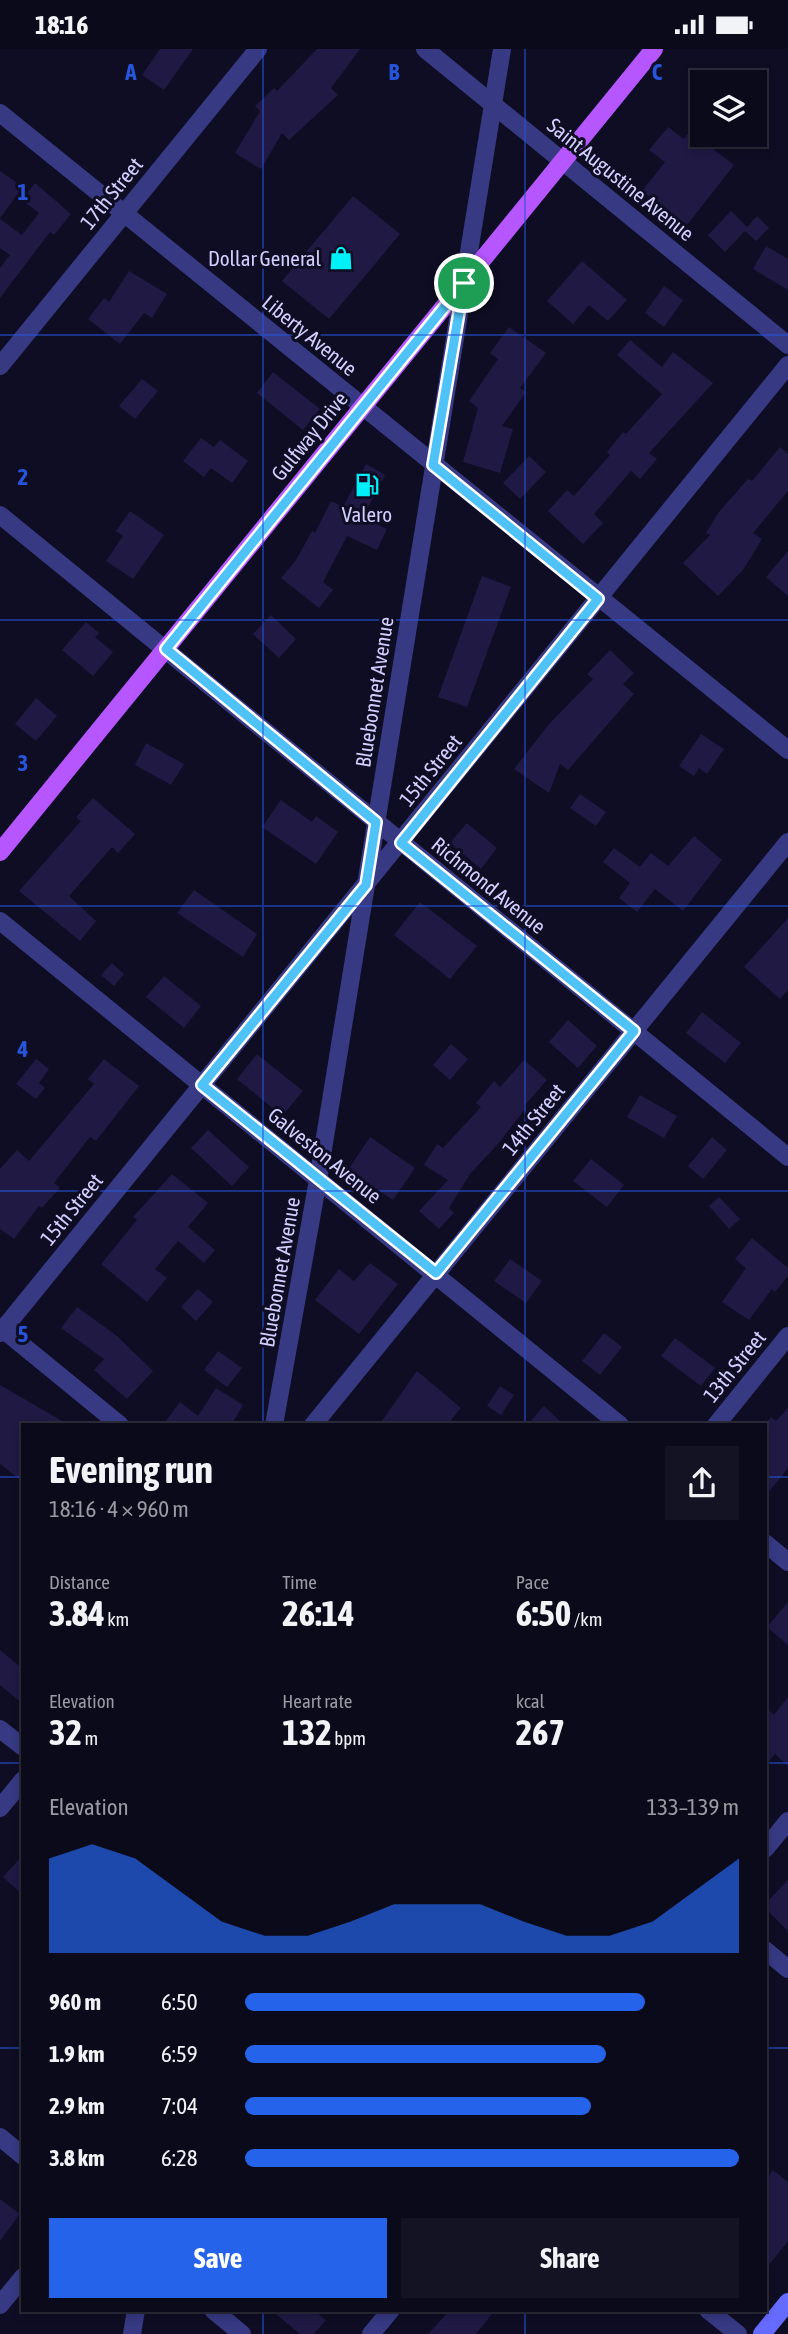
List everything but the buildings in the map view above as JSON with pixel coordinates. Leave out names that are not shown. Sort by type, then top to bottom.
[{"type":"main road","name":"Gulfway Drive","points":[[0,852],[653,49]]},
{"type":"main road","points":[[762,2334],[788,2302]]},
{"type":"street","name":"17th Street","points":[[0,366],[258,49]]},
{"type":"street","name":"Saint Augustine Avenue","points":[[425,49],[788,345]]},
{"type":"street","name":"Bluebonnet Avenue","points":[[274,1423],[318,1180],[502,49]]},
{"type":"street","name":"Liberty Avenue","points":[[0,113],[788,750]]},
{"type":"street","name":"15th Street","points":[[1,1330],[401,843],[788,365]]},
{"type":"street","name":"Richmond Avenue","points":[[0,515],[788,1157]]},
{"type":"street","name":"14th Street","points":[[315,1423],[788,842]]},
{"type":"street","name":"Galveston Avenue","points":[[0,921],[618,1423]]},
{"type":"street","points":[[1,1330],[117,1423]]},
{"type":"street","name":"13th Street","points":[[718,1423],[788,1336]]},
{"type":"street","points":[[767,1545],[788,1562]]},
{"type":"street","points":[[0,1729],[21,1745]]},
{"type":"street","points":[[0,1808],[21,1782]]},
{"type":"street","points":[[767,1847],[788,1821]]},
{"type":"street","points":[[767,1952],[788,1969]]},
{"type":"street","points":[[0,2137],[21,2154]]},
{"type":"street","points":[[0,2305],[21,2279]]},
{"type":"street","points":[[132,2334],[136,2312]]},
{"type":"street","points":[[214,2312],[242,2334]]},
{"type":"street","points":[[372,2334],[389,2312]]},
{"type":"street","points":[[710,2312],[738,2334]]},
{"type":"place","name":"Dollar General","points":[[341,258]]},
{"type":"place","name":"Valero","points":[[367,485]]},
{"type":"route","points":[[464,283],[433,465],[598,599],[401,843],[634,1031],[436,1273],[202,1085],[366,885],[376,822],[166,649],[464,283]]}]
